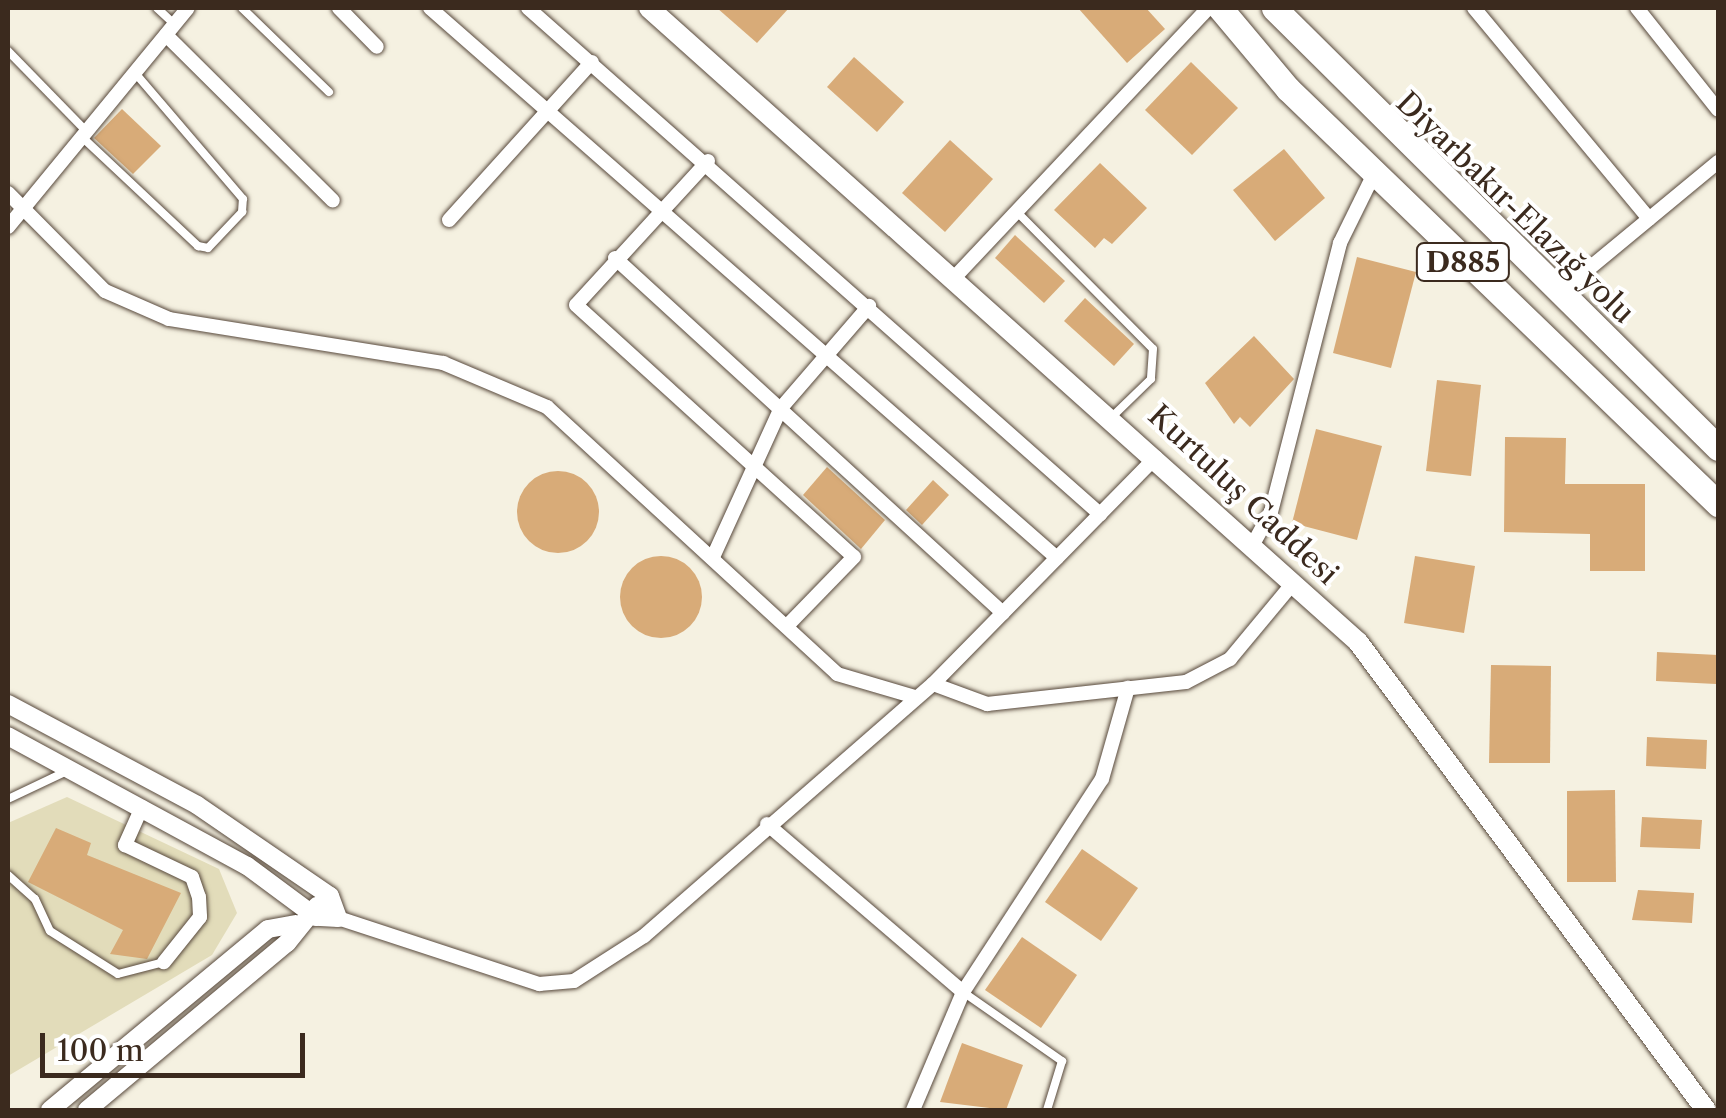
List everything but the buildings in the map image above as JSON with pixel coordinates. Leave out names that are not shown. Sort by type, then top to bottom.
[{"type":"highway","name":"D885","points":[[1220,8],[1374,174],[1718,504]]},
{"type":"highway","name":"Diyarbakır-Elazığ yolu","points":[[1274,8],[1556,296],[1718,448]]},
{"type":"main road","name":"Kurtuluş Caddesi","points":[[661,12],[953,279],[1113,416],[1358,642],[1706,1110]]},
{"type":"street","points":[[8,227],[188,8]]},
{"type":"street","points":[[339,8],[377,47]]},
{"type":"street","points":[[430,8],[664,206],[822,352],[1057,558]]},
{"type":"street","points":[[528,8],[708,161],[1100,514]]},
{"type":"street","points":[[953,279],[1208,8]]},
{"type":"street","points":[[1474,8],[1649,219]]},
{"type":"street","points":[[1637,8],[1718,110]]},
{"type":"street","points":[[170,30],[333,200]]},
{"type":"street","points":[[449,220],[592,62]]},
{"type":"street","points":[[708,161],[615,258],[576,305],[750,468],[854,558],[787,626]]},
{"type":"street","points":[[1556,296],[1718,162]]},
{"type":"street","points":[[1252,546],[1270,512],[1340,244],[1374,174]]},
{"type":"street","points":[[8,192],[106,291],[169,319],[495,379],[547,407],[837,674],[915,697]]},
{"type":"street","points":[[615,258],[1003,612]]},
{"type":"street","points":[[713,557],[750,468],[781,408],[822,352],[868,306]]},
{"type":"street","points":[[50,1110],[268,929],[302,918],[338,918],[539,984],[574,981],[644,936],[767,824],[933,684],[1156,457]]},
{"type":"street","points":[[933,684],[987,704],[1128,688],[1214,670],[1293,583]]},
{"type":"street","points":[[913,1110],[963,992],[1102,780],[1128,688]]},
{"type":"street","points":[[8,704],[196,806],[330,896],[338,918]]},
{"type":"street","points":[[8,736],[142,807],[302,918]]},
{"type":"street","points":[[142,807],[124,845],[192,877],[199,897],[200,917],[164,962]]},
{"type":"street","points":[[767,824],[963,992]]},
{"type":"street","points":[[87,1110],[287,943],[302,918],[330,896]]},
{"type":"lane","points":[[157,8],[170,30]]},
{"type":"lane","points":[[242,8],[329,92]]},
{"type":"lane","points":[[8,51],[85,135],[198,246],[208,248],[242,212],[243,199],[134,74]]},
{"type":"lane","points":[[1016,212],[1153,349],[1151,379],[1113,416]]},
{"type":"lane","points":[[8,799],[72,770]]},
{"type":"lane","points":[[8,875],[35,899],[50,931],[118,974],[164,962]]},
{"type":"lane","points":[[963,992],[1062,1061],[1047,1110]]},
{"type":"shaded area","points":[[67,797],[219,869],[237,913],[212,955],[8,1076],[8,823]]}]
